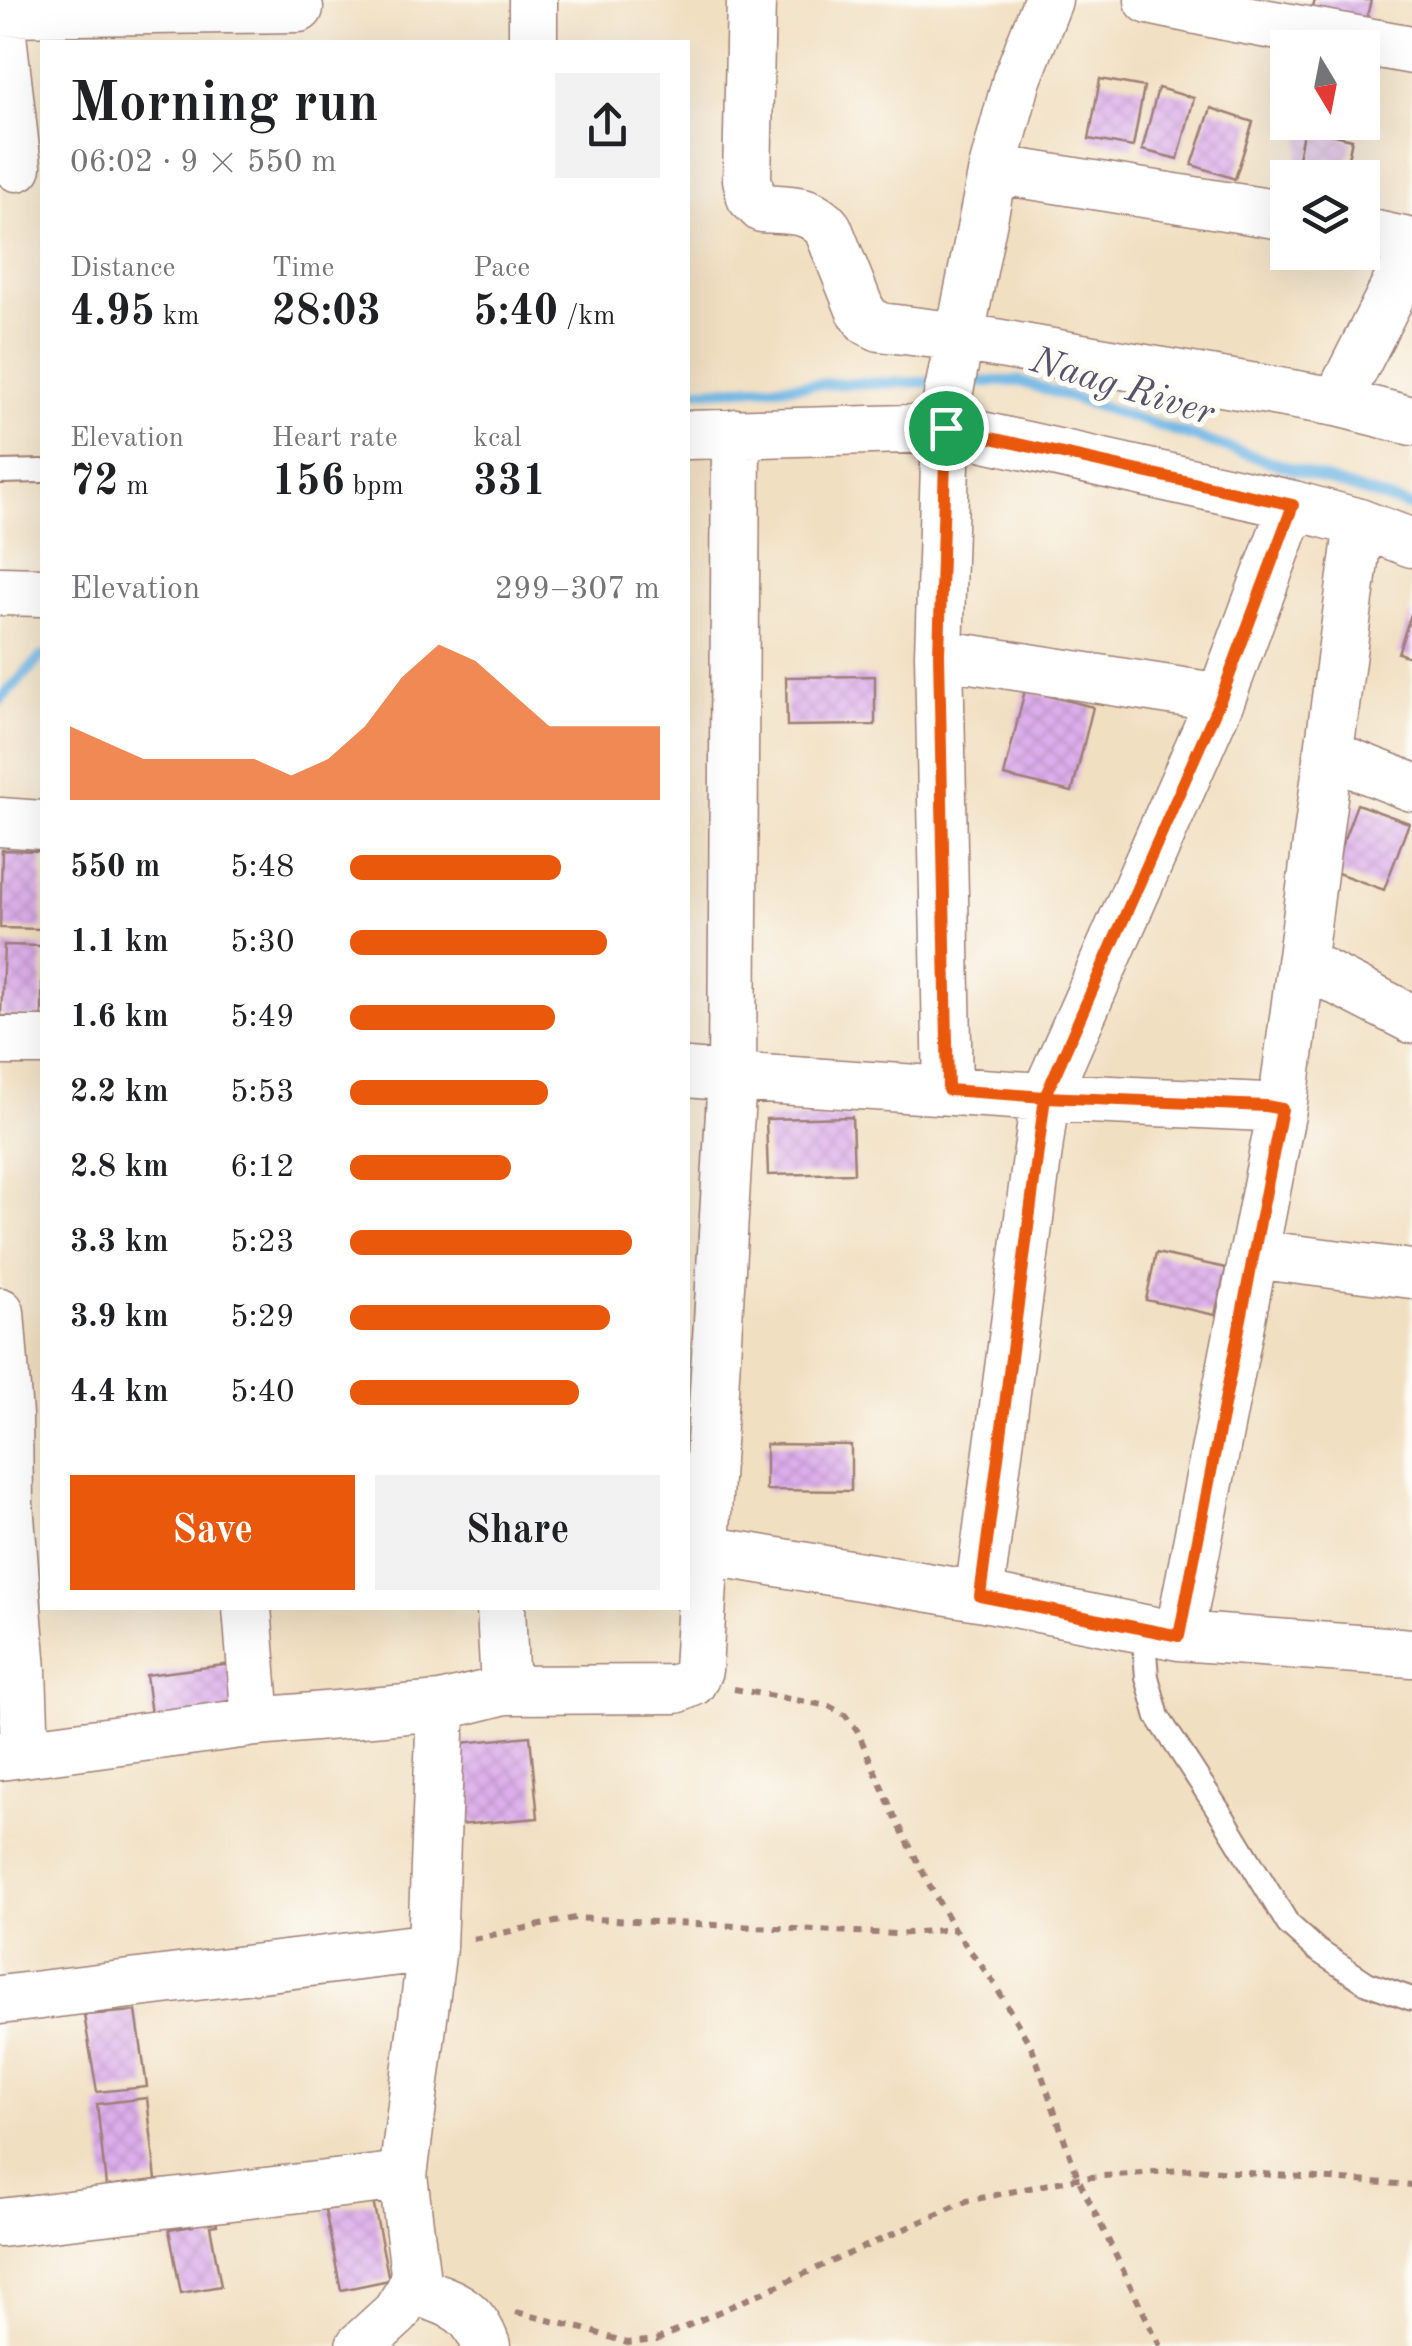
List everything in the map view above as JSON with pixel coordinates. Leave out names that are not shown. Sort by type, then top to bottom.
[{"type":"street","points":[[533,0],[533,40]]},
{"type":"street","points":[[751,0],[747,179],[751,198],[762,208],[812,213],[822,221],[868,321],[952,381],[1293,505],[1412,543]]},
{"type":"street","points":[[948,1090],[939,654],[952,381],[993,170],[1017,80],[1048,0]]},
{"type":"street","points":[[1148,0],[1412,50]]},
{"type":"street","points":[[17,167],[0,15],[299,17]]},
{"type":"street","points":[[993,170],[1270,213]]},
{"type":"street","points":[[1380,236],[1412,243]]},
{"type":"street","points":[[1337,402],[1412,254]]},
{"type":"street","points":[[690,435],[736,432],[952,381],[1337,402],[1412,422]]},
{"type":"street","points":[[0,1312],[17,1417],[10,1504],[22,1671],[12,1754],[256,1722],[441,1706],[505,1690],[676,1689],[692,1682],[698,1670],[696,1548],[710,1075],[736,432]]},
{"type":"street","points":[[980,1596],[1045,1097],[1221,698],[1293,505]]},
{"type":"street","points":[[1161,1632],[1253,1254],[1282,1109],[1359,523]]},
{"type":"street","points":[[0,591],[40,592]]},
{"type":"street","points":[[939,654],[1221,698]]},
{"type":"street","points":[[1328,754],[1412,788]]},
{"type":"street","points":[[0,822],[40,825]]},
{"type":"street","points":[[1301,962],[1412,1018]]},
{"type":"street","points":[[0,1040],[40,1041]]},
{"type":"street","points":[[710,1075],[1282,1109]]},
{"type":"street","points":[[1253,1254],[1412,1274]]},
{"type":"street","points":[[696,1548],[980,1596],[1161,1632],[1412,1653]]},
{"type":"street","points":[[247,1610],[256,1722]]},
{"type":"street","points":[[501,1610],[505,1690]]},
{"type":"street","points":[[360,2346],[396,2313],[412,2288],[416,2272],[404,2176],[432,1947],[441,1706]]},
{"type":"street","points":[[0,2000],[432,1947]]},
{"type":"street","points":[[0,2224],[404,2176]]},
{"type":"street","points":[[412,2288],[453,2304],[478,2330]]},
{"type":"lane","points":[[0,472],[40,471]]},
{"type":"lane","points":[[1161,1632],[1147,1678],[1158,1717],[1288,1924],[1317,1950],[1367,1983],[1412,1999]]},
{"type":"path","points":[[692,1682],[829,1706],[845,1715],[857,1730],[894,1815],[954,1929],[992,1980],[1033,2050],[1078,2178],[1160,2346]]},
{"type":"path","points":[[432,1947],[575,1918],[896,1934],[954,1929]]},
{"type":"path","points":[[478,2330],[482,2308],[498,2307],[627,2343],[656,2340],[967,2200],[1078,2178],[1194,2169],[1412,2185]]},
{"type":"building","points":[[1315,0],[1371,0],[1364,28],[1311,15]]},
{"type":"building","points":[[1100,79],[1144,87],[1133,147],[1089,139]]},
{"type":"building","points":[[1158,88],[1194,98],[1178,159],[1142,150]]},
{"type":"building","points":[[1211,108],[1253,122],[1235,179],[1192,165]]},
{"type":"building","points":[[1302,140],[1352,140],[1348,160],[1298,160]]},
{"type":"building","points":[[1412,614],[1412,658],[1398,653]]},
{"type":"building","points":[[875,676],[875,725],[787,726],[786,677]]},
{"type":"building","points":[[1025,690],[1093,707],[1072,792],[1004,776]]},
{"type":"building","points":[[1357,804],[1409,823],[1384,890],[1332,871]]},
{"type":"building","points":[[2,850],[40,851],[40,929],[0,928]]},
{"type":"building","points":[[4,945],[40,946],[40,1018],[1,1016]]},
{"type":"building","points":[[852,1117],[854,1173],[768,1175],[766,1119]]},
{"type":"building","points":[[1156,1253],[1226,1268],[1215,1315],[1146,1300]]},
{"type":"building","points":[[766,1444],[851,1445],[851,1491],[766,1490]]},
{"type":"building","points":[[232,1664],[238,1712],[152,1723],[146,1675]]},
{"type":"building","points":[[530,1736],[538,1818],[458,1825],[451,1744]]},
{"type":"building","points":[[136,2011],[147,2087],[97,2092],[84,2015]]},
{"type":"building","points":[[147,2098],[156,2180],[106,2186],[97,2104]]},
{"type":"building","points":[[373,2201],[389,2280],[341,2290],[325,2210]]},
{"type":"building","points":[[214,2210],[217,2225],[210,2226],[221,2286],[181,2293],[169,2230],[193,2226],[192,2220]]},
{"type":"waterway","name":"Naag River","points":[[961,382],[1019,381],[1412,507]]},
{"type":"waterway","name":"Naag River","points":[[690,391],[937,382]]},
{"type":"waterway","name":"Naag River","points":[[0,700],[40,658]]},
{"type":"route","points":[[946,428],[939,654],[948,1090],[1045,1097],[980,1596],[1179,1636],[1282,1109],[1045,1097],[1221,698],[1293,505],[946,428]]}]
